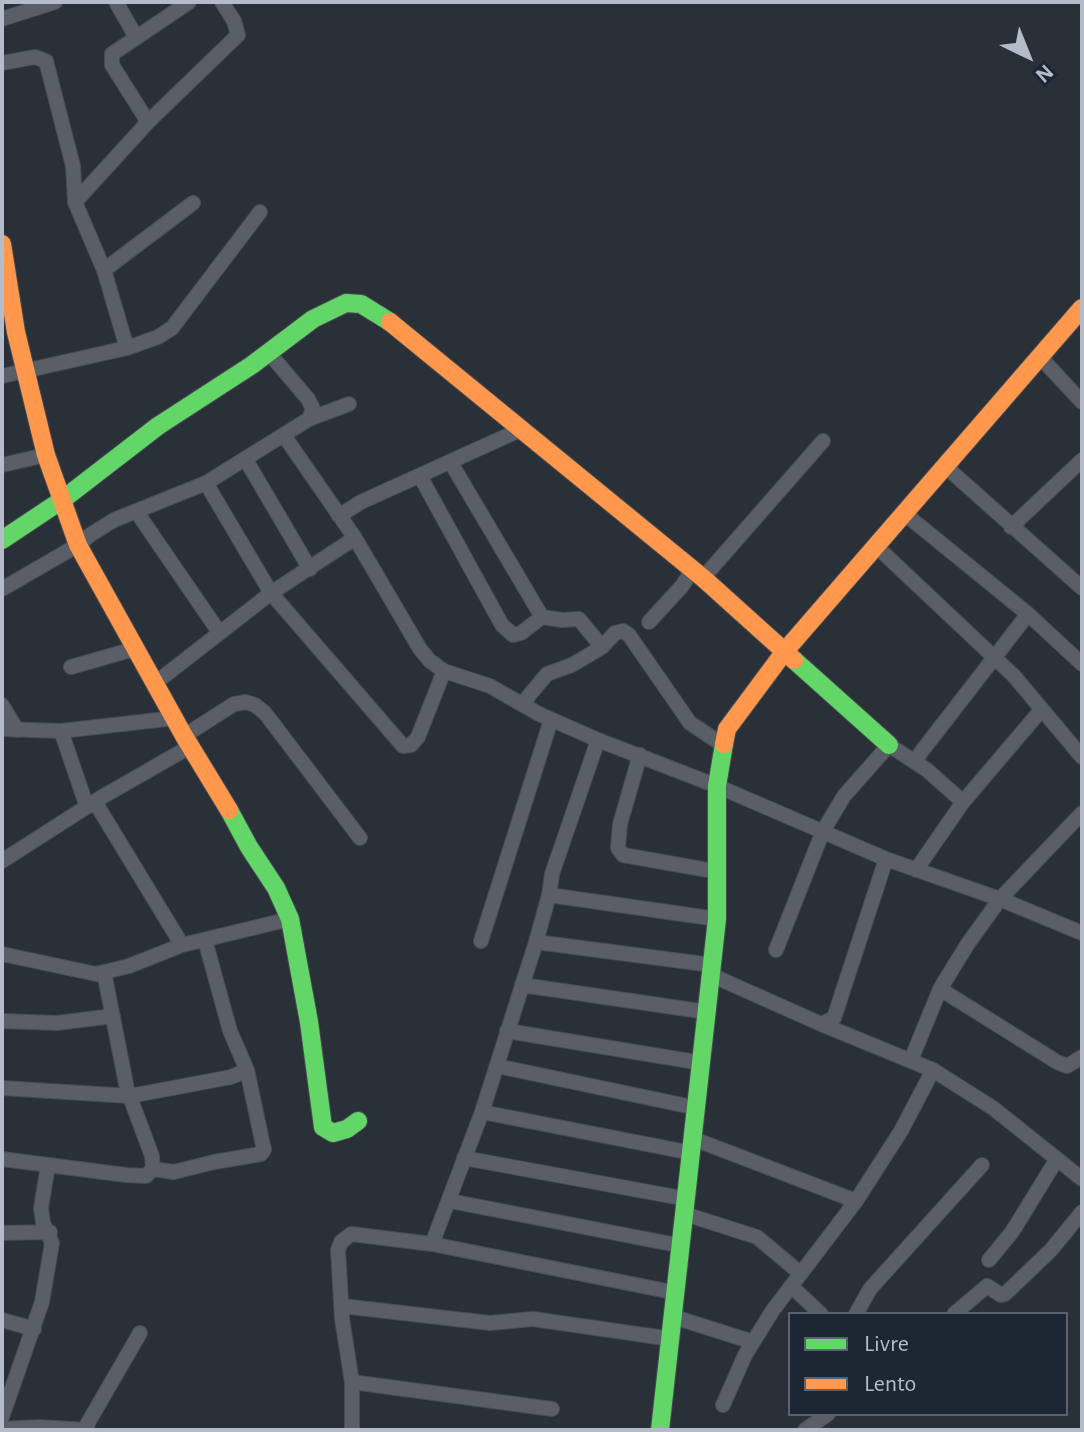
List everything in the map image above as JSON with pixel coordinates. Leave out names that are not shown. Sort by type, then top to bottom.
[{"type":"street","points":[[2,19],[55,2]]},
{"type":"street","points":[[116,2],[136,37]]},
{"type":"street","points":[[148,122],[110,59],[112,54],[189,2]]},
{"type":"street","points":[[75,202],[148,122],[238,35],[234,21],[222,2]]},
{"type":"street","points":[[2,63],[35,57],[46,61],[73,166],[75,202],[104,270],[127,348]]},
{"type":"street","points":[[104,270],[193,203]]},
{"type":"street","points":[[2,376],[27,373],[127,348],[158,337],[172,328],[260,212]]},
{"type":"street","points":[[2,244],[16,332],[46,455],[78,545],[154,684],[276,888],[290,919],[309,1022],[323,1127],[333,1133],[347,1129],[358,1121]]},
{"type":"street","points":[[2,540],[62,500],[158,426],[269,353],[313,319],[346,303],[361,304],[381,315],[522,429],[698,575],[889,745],[915,760],[963,802]]},
{"type":"street","points":[[660,1430],[717,919],[717,786],[727,729],[785,651],[1082,308]]},
{"type":"street","points":[[269,353],[308,399],[313,409],[309,419]]},
{"type":"street","points":[[1040,357],[1082,402]]},
{"type":"street","points":[[2,589],[78,545],[102,527],[206,483],[285,437],[309,419],[349,404]]},
{"type":"street","points":[[339,516],[361,502],[522,429]]},
{"type":"street","points":[[285,437],[355,538],[420,649],[444,671],[490,686],[551,720],[717,786],[886,859],[1000,899],[1082,933]]},
{"type":"street","points":[[649,622],[682,586],[698,575],[823,441]]},
{"type":"street","points":[[2,465],[46,455]]},
{"type":"street","points":[[246,460],[310,569]]},
{"type":"street","points":[[1011,527],[1082,460]]},
{"type":"street","points":[[451,463],[542,617]]},
{"type":"street","points":[[946,467],[1082,588]]},
{"type":"street","points":[[420,476],[502,625],[513,635],[521,633],[542,617],[579,619],[602,647]]},
{"type":"street","points":[[206,483],[271,593],[403,746],[411,745],[418,737],[444,671]]},
{"type":"street","points":[[136,511],[219,632]]},
{"type":"street","points":[[905,514],[1028,614],[1082,664]]},
{"type":"street","points":[[154,684],[271,593],[355,538]]},
{"type":"street","points":[[876,546],[995,657],[1082,757]]},
{"type":"street","points":[[915,760],[1028,614]]},
{"type":"street","points":[[522,704],[547,674],[572,665],[602,647],[615,633],[623,631],[629,635],[690,723],[723,745]]},
{"type":"street","points":[[71,667],[134,649]]},
{"type":"street","points":[[2,861],[188,741],[234,704],[246,702],[265,713],[360,838]]},
{"type":"street","points":[[2,705],[9,729],[61,731],[175,718]]},
{"type":"street","points":[[916,870],[963,802],[1042,709]]},
{"type":"street","points":[[481,941],[551,720]]},
{"type":"street","points":[[61,731],[91,804],[182,945]]},
{"type":"street","points":[[432,1244],[482,1112],[536,942],[552,874],[598,740]]},
{"type":"street","points":[[776,950],[823,831],[844,796],[889,745]]},
{"type":"street","points":[[640,755],[620,824],[618,848],[623,855],[719,872]]},
{"type":"street","points":[[911,1060],[940,989],[967,945],[1000,899],[1082,813]]},
{"type":"street","points":[[821,1024],[834,1018],[886,859]]},
{"type":"street","points":[[549,895],[717,919]]},
{"type":"street","points":[[2,954],[96,974],[129,966],[182,945],[290,919]]},
{"type":"street","points":[[153,1169],[174,1172],[261,1154],[264,1150],[247,1070],[230,1031],[205,940]]},
{"type":"street","points":[[536,942],[712,970],[821,1024],[933,1070],[993,1108],[1082,1179]]},
{"type":"street","points":[[2,1159],[136,1176],[146,1176],[153,1169],[152,1156],[130,1096],[104,972]]},
{"type":"street","points":[[522,985],[707,1012]]},
{"type":"street","points":[[940,989],[1057,1062],[1067,1066],[1082,1057]]},
{"type":"street","points":[[2,1021],[57,1023],[113,1016]]},
{"type":"street","points":[[507,1031],[702,1063]]},
{"type":"street","points":[[497,1066],[697,1108]]},
{"type":"street","points":[[2,1088],[130,1096],[231,1077],[247,1070]]},
{"type":"street","points":[[723,1405],[753,1342],[800,1273],[856,1201],[901,1131],[933,1070]]},
{"type":"street","points":[[482,1112],[693,1146],[856,1201]]},
{"type":"street","points":[[464,1158],[686,1207],[757,1237],[800,1273]]},
{"type":"street","points":[[989,1260],[1012,1232],[1057,1159]]},
{"type":"street","points":[[2,1417],[42,1302],[52,1243],[50,1232],[43,1223],[41,1208],[48,1165]]},
{"type":"street","points":[[857,1312],[870,1289],[982,1165]]},
{"type":"street","points":[[450,1201],[682,1246]]},
{"type":"street","points":[[956,1312],[987,1286],[1001,1295],[1005,1294],[1051,1250],[1082,1212]]},
{"type":"street","points":[[2,1233],[50,1232]]},
{"type":"street","points":[[352,1430],[352,1382],[338,1250],[345,1237],[351,1234],[432,1244],[677,1293]]},
{"type":"street","points":[[791,1286],[819,1312]]},
{"type":"street","points":[[342,1306],[490,1323],[533,1319],[672,1339]]},
{"type":"street","points":[[674,1317],[753,1342]]},
{"type":"street","points":[[2,1320],[34,1329]]},
{"type":"street","points":[[2,1429],[86,1429],[140,1333]]},
{"type":"street","points":[[352,1382],[552,1409]]},
{"type":"street","points":[[805,1430],[825,1416]]},
{"type":"traffic: fast","points":[[2,540],[62,500],[158,426],[252,365],[313,319],[346,303],[361,304],[390,322]]},
{"type":"traffic: fast","points":[[794,660],[889,745]]},
{"type":"traffic: fast","points":[[660,1430],[717,919],[717,786],[724,744]]},
{"type":"traffic: fast","points":[[229,810],[276,888],[290,919],[309,1022],[323,1127],[333,1133],[347,1129],[358,1121]]},
{"type":"traffic: slow","points":[[2,244],[16,332],[46,455],[78,545],[184,736],[229,810]]},
{"type":"traffic: slow","points":[[724,744],[727,729],[785,651],[1082,308]]},
{"type":"traffic: slow","points":[[390,322],[703,578],[794,660]]}]
